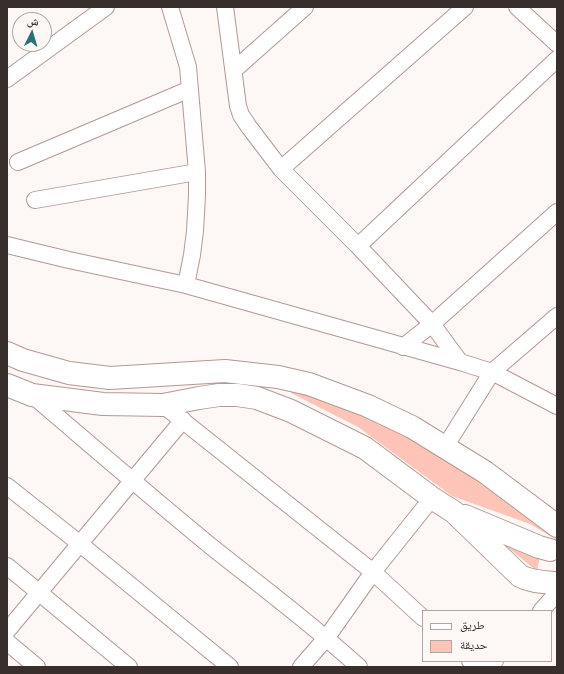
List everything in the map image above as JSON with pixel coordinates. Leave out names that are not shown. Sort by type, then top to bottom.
[{"type":"main road","points":[[7,353],[23,360],[69,373],[110,378],[225,371],[278,377],[309,384],[368,406],[412,427],[484,472],[557,526]]},
{"type":"main road","points":[[7,385],[32,395],[103,404],[163,405],[219,395],[237,395],[257,398],[291,411],[365,448],[432,498],[454,512],[539,547],[554,547],[546,562],[550,577],[557,587]]},
{"type":"main road","points":[[454,512],[520,576],[557,587]]},
{"type":"street","points":[[7,79],[106,7]]},
{"type":"street","points":[[170,7],[188,67],[197,172],[195,231],[186,285]]},
{"type":"street","points":[[225,7],[238,106],[241,115],[281,169],[358,246],[432,324],[460,362]]},
{"type":"street","points":[[234,70],[305,7]]},
{"type":"street","points":[[281,169],[465,7]]},
{"type":"street","points":[[517,7],[557,44]]},
{"type":"street","points":[[358,246],[557,59]]},
{"type":"street","points":[[18,162],[190,88]]},
{"type":"street","points":[[35,200],[197,172]]},
{"type":"street","points":[[403,347],[432,324],[557,212]]},
{"type":"street","points":[[7,245],[186,285],[460,362],[492,372],[557,406]]},
{"type":"street","points":[[445,448],[492,372],[557,316]]},
{"type":"street","points":[[32,395],[213,548],[327,638],[358,667]]},
{"type":"street","points":[[163,405],[373,572],[422,617]]},
{"type":"street","points":[[7,631],[183,420]]},
{"type":"street","points":[[7,486],[230,667]]},
{"type":"street","points":[[301,667],[327,638],[373,572],[432,498]]},
{"type":"street","points":[[7,566],[129,667]]},
{"type":"street","points":[[542,610],[557,587]]},
{"type":"street","points":[[7,642],[37,667]]},
{"type":"green space","points":[[295,383],[407,426],[557,528],[557,537],[555,539],[530,524],[452,496],[358,427],[291,393]]},
{"type":"green space","points":[[481,526],[540,556],[537,571]]}]
